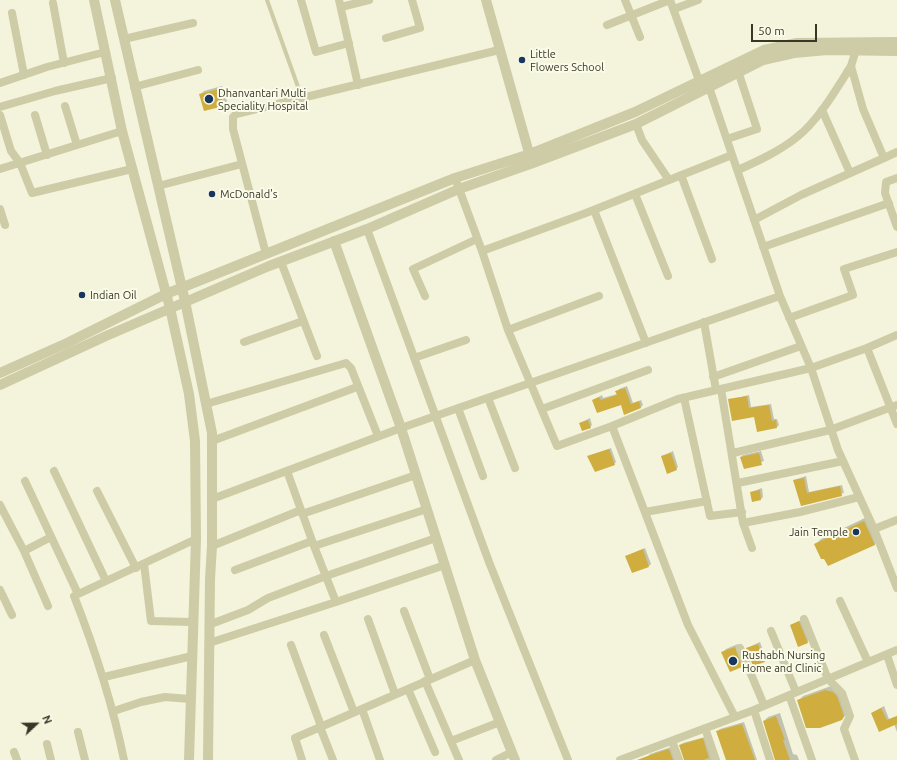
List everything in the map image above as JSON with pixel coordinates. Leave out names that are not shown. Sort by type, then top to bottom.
[{"type":"street","points":[[94,0],[112,78],[122,131],[170,308],[189,394],[195,441],[196,539],[192,622],[189,760]]},
{"type":"street","points":[[115,0],[134,87],[185,301],[212,441],[212,546],[210,580],[211,624],[208,760]]},
{"type":"street","points":[[301,0],[316,52],[349,43]]},
{"type":"street","points":[[386,38],[420,28],[412,0]]},
{"type":"street","points":[[486,0],[531,158]]},
{"type":"street","points":[[625,0],[640,37]]},
{"type":"street","points":[[607,25],[670,0],[727,139],[780,296],[811,368],[830,430],[874,528],[897,588]]},
{"type":"street","points":[[674,9],[698,0]]},
{"type":"street","points":[[358,85],[340,4],[364,1]]},
{"type":"street","points":[[53,3],[64,63]]},
{"type":"street","points":[[12,13],[24,75]]},
{"type":"street","points":[[124,39],[193,23]]},
{"type":"street","points":[[0,373],[67,343],[166,294],[455,178],[531,158],[636,124],[704,86],[755,54],[784,45],[810,42],[897,42]]},
{"type":"street","points":[[266,254],[233,128],[233,117],[242,112],[499,50]]},
{"type":"street","points":[[0,384],[185,301],[367,228],[635,112],[704,86],[763,60],[794,53],[856,50],[897,51]]},
{"type":"street","points":[[738,170],[761,159],[798,137],[822,110],[851,66],[856,50]]},
{"type":"street","points":[[0,83],[105,52]]},
{"type":"street","points":[[851,66],[863,109],[884,158]]},
{"type":"street","points":[[134,87],[198,70]]},
{"type":"street","points":[[727,139],[756,129],[738,71]]},
{"type":"street","points":[[0,107],[55,91],[112,78]]},
{"type":"street","points":[[65,106],[77,145]]},
{"type":"street","points":[[822,110],[850,173]]},
{"type":"street","points":[[0,114],[11,151],[20,163],[32,193],[132,169]]},
{"type":"street","points":[[36,115],[47,155]]},
{"type":"street","points":[[636,124],[642,140],[669,180]]},
{"type":"street","points":[[0,169],[122,131]]},
{"type":"street","points":[[754,220],[801,195],[897,152]]},
{"type":"street","points":[[482,251],[594,210],[732,155]]},
{"type":"street","points":[[158,186],[242,164]]},
{"type":"street","points":[[681,175],[712,259]]},
{"type":"street","points":[[455,178],[482,251],[508,330],[557,446],[684,398],[811,368],[867,348],[897,335]]},
{"type":"street","points":[[897,178],[886,182],[885,192],[897,227]]},
{"type":"street","points":[[634,194],[668,276]]},
{"type":"street","points":[[763,247],[889,203]]},
{"type":"street","points":[[0,209],[5,225]]},
{"type":"street","points":[[594,210],[646,342]]},
{"type":"street","points":[[367,228],[488,562],[568,760]]},
{"type":"street","points":[[425,296],[413,270],[477,239]]},
{"type":"street","points":[[334,241],[401,428],[475,660],[513,756],[496,760]]},
{"type":"street","points":[[789,318],[853,295],[844,269],[897,252]]},
{"type":"street","points":[[280,262],[317,356]]},
{"type":"street","points":[[508,330],[599,296]]},
{"type":"street","points":[[212,499],[378,436],[780,296]]},
{"type":"street","points":[[244,342],[303,321]]},
{"type":"street","points":[[704,322],[713,377],[718,390],[738,483],[743,523],[752,548]]},
{"type":"street","points":[[414,358],[466,340]]},
{"type":"street","points":[[713,377],[801,346]]},
{"type":"street","points":[[867,348],[893,406],[897,424]]},
{"type":"street","points":[[206,404],[343,363],[349,365],[378,436]]},
{"type":"street","points":[[542,409],[648,370]]},
{"type":"street","points":[[212,441],[357,387]]},
{"type":"street","points":[[488,398],[515,468]]},
{"type":"street","points":[[684,398],[710,516],[742,512]]},
{"type":"street","points":[[732,453],[830,430],[893,406]]},
{"type":"street","points":[[458,408],[484,476]]},
{"type":"street","points":[[612,426],[688,625],[735,717]]},
{"type":"street","points":[[738,483],[843,461]]},
{"type":"street","points":[[54,471],[106,581]]},
{"type":"street","points":[[287,471],[336,602]]},
{"type":"street","points":[[212,546],[302,512],[416,475]]},
{"type":"street","points":[[25,481],[78,594]]},
{"type":"street","points":[[97,491],[136,568]]},
{"type":"street","points":[[743,523],[800,512],[859,497]]},
{"type":"street","points":[[645,512],[706,501]]},
{"type":"street","points":[[0,505],[24,551],[48,606]]},
{"type":"street","points":[[234,570],[313,543],[427,509]]},
{"type":"street","points":[[874,528],[897,520]]},
{"type":"street","points":[[24,551],[51,538]]},
{"type":"street","points":[[211,624],[248,610],[268,598],[326,576],[436,538]]},
{"type":"street","points":[[124,760],[114,711],[104,677],[74,596],[196,539]]},
{"type":"street","points":[[144,564],[151,621],[192,622]]},
{"type":"street","points":[[210,643],[445,566]]},
{"type":"street","points":[[0,590],[12,615]]},
{"type":"street","points":[[840,601],[868,662]]},
{"type":"street","points":[[404,611],[427,680],[459,760]]},
{"type":"street","points":[[368,619],[395,694]]},
{"type":"street","points":[[804,620],[828,679],[842,694],[850,716],[844,729],[855,760]]},
{"type":"street","points":[[771,631],[812,760]]},
{"type":"street","points":[[324,635],[380,760]]},
{"type":"street","points":[[291,645],[333,760]]},
{"type":"street","points":[[740,648],[764,706]]},
{"type":"street","points":[[620,760],[640,756],[672,741],[764,706],[897,650]]},
{"type":"street","points":[[886,655],[896,679]]},
{"type":"street","points":[[104,677],[192,656]]},
{"type":"street","points":[[302,760],[295,738],[475,660]]},
{"type":"street","points":[[408,689],[435,752]]},
{"type":"street","points":[[114,711],[141,702],[165,697],[190,699]]},
{"type":"street","points":[[754,710],[770,760]]},
{"type":"street","points":[[451,741],[500,722]]},
{"type":"street","points":[[705,728],[716,760]]},
{"type":"street","points":[[78,732],[85,760]]},
{"type":"street","points":[[672,741],[679,760]]},
{"type":"street","points":[[47,744],[51,760]]},
{"type":"lane","points":[[267,0],[302,98]]},
{"type":"building","points":[[219,89],[224,106],[204,111],[199,94]]},
{"type":"building","points":[[625,388],[631,404],[639,401],[641,408],[624,415],[621,405],[597,413],[592,400],[599,397],[601,400],[617,395],[615,391]]},
{"type":"building","points":[[747,396],[749,408],[769,405],[772,421],[776,420],[777,428],[757,432],[754,417],[732,421],[728,399]]},
{"type":"building","points":[[588,420],[591,428],[582,431],[579,423]]},
{"type":"building","points":[[609,449],[615,465],[595,472],[587,456]]},
{"type":"building","points":[[671,453],[677,470],[667,474],[661,456]]},
{"type":"building","points":[[759,453],[762,465],[744,469],[740,457]]},
{"type":"building","points":[[804,478],[807,493],[840,486],[842,496],[801,506],[793,480]]},
{"type":"building","points":[[760,490],[761,500],[752,502],[750,492]]},
{"type":"building","name":"Jain Temple","points":[[864,521],[875,545],[828,566],[824,559],[821,559],[814,544]]},
{"type":"building","points":[[643,549],[649,567],[632,573],[625,556]]},
{"type":"building","points":[[799,621],[808,643],[798,647],[790,625]]},
{"type":"building","points":[[758,644],[765,662],[753,666],[746,648]]},
{"type":"building","points":[[735,647],[742,667],[730,672],[721,652]]},
{"type":"building","points":[[825,690],[833,692],[837,696],[844,716],[842,720],[820,728],[806,728],[797,700]]},
{"type":"building","points":[[881,708],[887,720],[897,716],[897,724],[879,732],[871,713]]},
{"type":"building","points":[[776,716],[785,740],[783,740],[790,760],[775,760],[763,721]]},
{"type":"building","points":[[742,724],[755,760],[726,760],[716,731]]},
{"type":"building","points":[[703,738],[709,758],[703,760],[684,760],[679,745]]},
{"type":"building","points":[[669,749],[673,760],[637,760],[656,753]]},
{"type":"place","name":"Little Flowers School","points":[[522,60]]},
{"type":"place","name":"Dhanvantari Multi Speciality Hospital","points":[[209,99]]},
{"type":"place","name":"McDonald's","points":[[212,194]]},
{"type":"place","name":"Indian Oil","points":[[82,295]]},
{"type":"place","name":"Jain Temple","points":[[856,532]]},
{"type":"place","name":"Rushabh Nursing Home and Clinic","points":[[733,661]]}]
